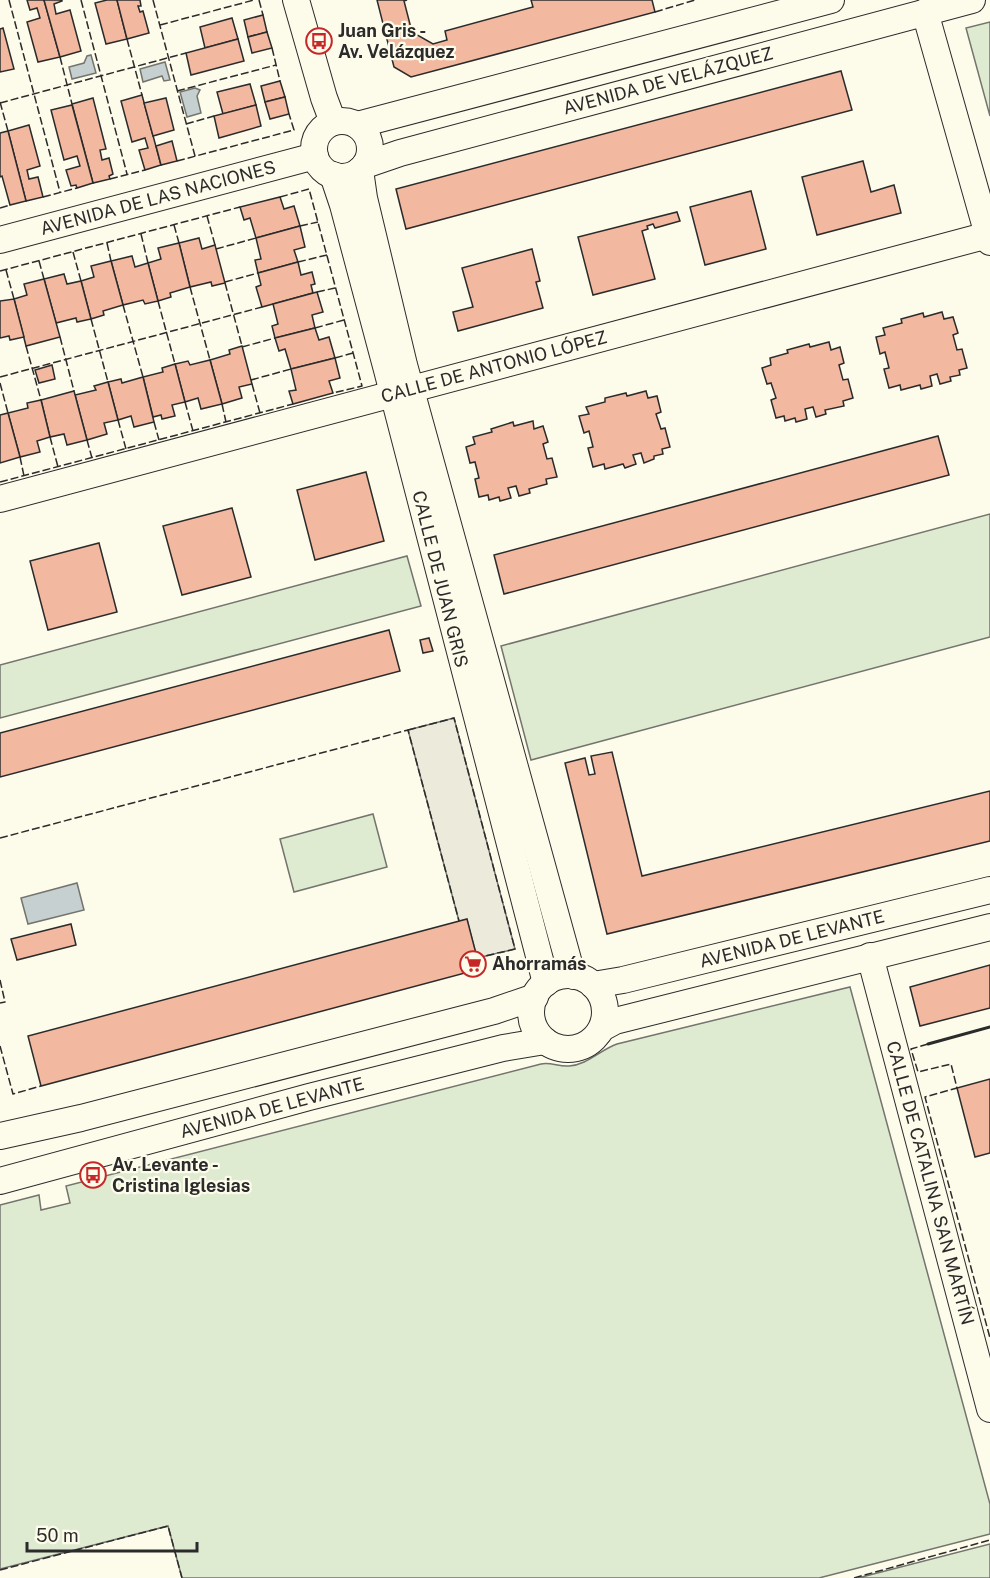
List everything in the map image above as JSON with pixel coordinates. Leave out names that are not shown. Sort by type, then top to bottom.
[{"type":"street","points":[[296,0],[324,98],[345,123],[366,135],[369,141],[369,158],[362,168],[349,176],[333,175],[324,170],[315,156],[316,139],[326,126],[345,123]]},
{"type":"street","name":"AVENIDA DE VELÁZQUEZ","points":[[345,123],[831,0]]},
{"type":"street","name":"AVENIDA DE VELÁZQUEZ","points":[[362,168],[412,150],[972,0]]},
{"type":"street","points":[[925,12],[989,239]]},
{"type":"street","name":"AVENIDA DE LAS NACIONES","points":[[0,240],[315,156]]},
{"type":"street","name":"CALLE DE JUAN GRIS","points":[[362,168],[364,198],[401,391],[540,990]]},
{"type":"street","name":"CALLE DE JUAN GRIS","points":[[333,175],[401,391],[567,957],[584,981]]},
{"type":"street","name":"CALLE DE ANTONIO LÓPEZ","points":[[0,499],[401,391],[989,239]]},
{"type":"street","name":"AVENIDA DE LEVANTE","points":[[584,981],[623,980],[990,890]]},
{"type":"street","name":"AVENIDA DE LEVANTE","points":[[602,1028],[615,1021],[990,927]]},
{"type":"street","name":"CALLE DE CATALINA SAN MARTÍN","points":[[870,956],[990,1409]]},
{"type":"street","points":[[556,978],[584,981],[602,998],[605,1012],[602,1028],[590,1042],[572,1049],[562,1049],[545,1041],[537,1032],[532,1021],[531,1008],[540,990],[556,978]]},
{"type":"street","name":"AVENIDA DE LEVANTE","points":[[0,1136],[81,1118],[472,1017],[513,1005],[540,990]]},
{"type":"street","name":"AVENIDA DE LEVANTE","points":[[0,1181],[309,1097],[503,1048],[545,1041]]},
{"type":"green space","points":[[990,22],[990,116],[966,28]]},
{"type":"green space","points":[[990,514],[990,637],[531,760],[501,646]]},
{"type":"green space","points":[[407,556],[421,606],[0,718],[0,665]]},
{"type":"green space","points":[[373,814],[387,867],[294,892],[280,839]]},
{"type":"green space","points":[[850,987],[990,1504],[990,1534],[819,1578],[182,1578],[168,1526],[0,1569],[0,1205],[39,1195],[41,1210],[70,1203],[66,1186],[541,1064],[576,1065],[617,1044]]},
{"type":"green space","points":[[990,1544],[990,1578],[858,1578]]},
{"type":"shaded area","points":[[91,55],[96,73],[72,79],[69,67],[84,63],[87,56]]},
{"type":"shaded area","points":[[165,62],[170,80],[164,81],[162,76],[143,82],[140,69]]},
{"type":"shaded area","points":[[195,88],[200,90],[197,96],[201,113],[187,117],[180,92]]},
{"type":"shaded area","points":[[454,718],[515,949],[477,958],[467,920],[459,921],[408,730]]},
{"type":"shaded area","points":[[77,883],[84,910],[28,924],[21,898]]},
{"type":"building","points":[[27,0],[44,0],[60,57],[38,62],[27,22],[40,18],[37,8],[30,10]]},
{"type":"building","points":[[44,0],[62,0],[54,4],[56,14],[70,10],[81,51],[60,57]]},
{"type":"building","points":[[117,0],[127,39],[106,44],[95,3]]},
{"type":"building","points":[[117,0],[140,0],[141,6],[138,6],[140,12],[143,11],[149,33],[127,39]]},
{"type":"building","points":[[377,0],[407,0],[404,1],[412,32],[433,44],[447,40],[445,31],[533,7],[531,0],[652,0],[655,12],[411,77],[394,67]]},
{"type":"building","points":[[263,15],[267,32],[248,37],[244,20]]},
{"type":"building","points":[[232,18],[238,39],[205,48],[200,27]]},
{"type":"building","points":[[3,28],[14,69],[0,72],[0,29]]},
{"type":"building","points":[[267,32],[272,48],[252,53],[248,37]]},
{"type":"building","points":[[238,39],[244,61],[191,75],[186,53]]},
{"type":"building","points":[[841,71],[852,110],[406,229],[396,189]]},
{"type":"building","points":[[280,81],[285,97],[265,102],[261,86]]},
{"type":"building","points":[[250,84],[256,105],[223,114],[217,92]]},
{"type":"building","points":[[142,95],[161,165],[145,170],[139,150],[148,148],[145,138],[132,142],[121,101]]},
{"type":"building","points":[[285,97],[289,114],[270,119],[265,102]]},
{"type":"building","points":[[93,98],[106,149],[100,150],[102,160],[109,158],[113,174],[109,176],[110,179],[93,183],[72,104]]},
{"type":"building","points":[[166,98],[174,130],[153,136],[144,103]]},
{"type":"building","points":[[72,105],[93,183],[77,188],[76,185],[71,186],[66,170],[80,166],[77,156],[64,160],[51,110]]},
{"type":"building","points":[[256,105],[261,126],[219,138],[214,116]]},
{"type":"building","points":[[29,125],[40,166],[27,170],[29,179],[38,177],[43,197],[26,201],[8,131]]},
{"type":"building","points":[[8,131],[26,201],[10,205],[2,176],[0,177],[0,133]]},
{"type":"building","points":[[172,141],[177,161],[161,165],[156,146]]},
{"type":"building","points":[[863,161],[871,192],[894,185],[901,213],[817,235],[802,177]]},
{"type":"building","points":[[751,191],[766,249],[705,265],[690,207]]},
{"type":"building","points":[[280,197],[284,209],[294,206],[300,226],[256,238],[250,218],[244,220],[240,207]]},
{"type":"building","points":[[677,212],[680,221],[655,228],[653,224],[642,231],[655,279],[593,295],[578,237]]},
{"type":"building","points":[[300,226],[305,247],[294,250],[298,262],[258,273],[255,260],[261,259],[256,238]]},
{"type":"building","points":[[199,238],[202,249],[215,245],[225,283],[212,286],[211,282],[190,287],[179,243]]},
{"type":"building","points":[[179,243],[190,287],[170,293],[171,297],[158,301],[148,263],[161,259],[158,248]]},
{"type":"building","points":[[532,249],[540,281],[536,282],[543,308],[458,331],[453,312],[473,307],[462,268]]},
{"type":"building","points":[[132,256],[135,267],[148,263],[158,301],[145,304],[143,300],[123,305],[111,261]]},
{"type":"building","points":[[111,261],[123,305],[103,311],[104,315],[91,319],[81,281],[94,277],[91,266]]},
{"type":"building","points":[[298,262],[301,275],[312,272],[315,284],[311,285],[313,293],[262,307],[256,287],[261,285],[258,273]]},
{"type":"building","points":[[64,274],[67,284],[81,281],[91,319],[77,322],[76,318],[56,323],[44,279]]},
{"type":"building","points":[[44,279],[60,337],[26,346],[14,299],[27,295],[24,284]]},
{"type":"building","points":[[317,292],[323,312],[312,315],[315,328],[275,338],[272,326],[278,324],[273,304]]},
{"type":"building","points":[[14,299],[24,337],[10,340],[9,336],[0,338],[0,301]]},
{"type":"building","points":[[942,312],[944,319],[953,317],[958,333],[953,335],[957,350],[962,349],[967,368],[959,370],[960,375],[950,377],[951,381],[940,384],[937,374],[930,376],[932,386],[921,389],[920,385],[901,390],[900,385],[889,388],[884,369],[889,368],[885,352],[880,354],[876,337],[885,335],[883,328],[902,323],[901,319],[923,313],[924,317]]},
{"type":"building","points":[[315,328],[319,340],[329,337],[335,358],[291,369],[285,349],[279,351],[275,338]]},
{"type":"building","points":[[829,342],[831,350],[840,347],[844,363],[839,365],[843,380],[848,379],[853,398],[843,401],[844,406],[825,410],[826,414],[816,417],[813,407],[805,409],[807,419],[796,422],[795,418],[785,421],[784,416],[776,418],[771,400],[776,398],[771,383],[767,384],[762,368],[771,365],[770,358],[788,353],[787,350]]},
{"type":"building","points":[[242,346],[252,384],[239,387],[242,398],[222,404],[210,360],[230,354],[229,350]]},
{"type":"building","points":[[335,358],[340,378],[329,381],[333,393],[293,404],[289,391],[296,390],[291,369]]},
{"type":"building","points":[[210,360],[222,404],[201,409],[198,398],[185,402],[175,364],[188,361],[190,365]]},
{"type":"building","points":[[175,364],[185,402],[172,405],[175,416],[162,419],[161,415],[153,417],[143,377],[163,372],[162,368]]},
{"type":"building","points":[[52,365],[55,379],[39,383],[35,370]]},
{"type":"building","points":[[143,377],[154,422],[134,427],[131,416],[118,420],[108,382],[121,379],[122,383]]},
{"type":"building","points":[[108,382],[118,420],[104,423],[107,434],[87,440],[75,395],[96,390],[94,386]]},
{"type":"building","points":[[74,391],[87,440],[67,445],[64,434],[50,437],[41,400]]},
{"type":"building","points":[[646,391],[648,398],[657,396],[661,412],[656,414],[661,429],[665,428],[670,447],[662,449],[663,454],[654,456],[654,459],[644,463],[641,453],[633,455],[636,464],[625,468],[623,464],[605,469],[604,464],[593,467],[588,448],[593,447],[589,431],[584,433],[579,416],[589,414],[586,407],[605,402],[605,398]]},
{"type":"building","points":[[41,400],[50,437],[37,441],[40,452],[20,457],[8,413],[28,408],[27,403]]},
{"type":"building","points":[[8,413],[20,457],[0,463],[0,415]]},
{"type":"building","points":[[533,421],[534,429],[543,426],[548,442],[543,444],[547,459],[552,458],[557,477],[546,479],[547,484],[529,489],[530,493],[519,496],[516,486],[508,488],[511,498],[500,501],[499,497],[489,500],[488,495],[479,497],[475,479],[479,478],[475,462],[470,463],[466,447],[475,444],[473,437],[492,432],[491,429],[513,422],[514,426]]},
{"type":"building","points":[[938,436],[949,475],[504,594],[494,555]]},
{"type":"building","points":[[366,472],[384,541],[315,560],[297,490]]},
{"type":"building","points":[[232,508],[251,577],[182,595],[163,526]]},
{"type":"building","points":[[99,543],[117,612],[48,630],[30,561]]},
{"type":"building","points":[[389,630],[400,671],[0,777],[0,733]]},
{"type":"building","points":[[429,638],[433,651],[423,653],[420,640]]},
{"type":"building","points":[[612,752],[642,876],[990,791],[990,841],[607,934],[565,763],[585,758],[589,775],[595,774],[591,756]]},
{"type":"building","points":[[467,919],[480,969],[41,1086],[28,1036]]},
{"type":"building","points":[[71,924],[76,945],[17,960],[11,939]]},
{"type":"building","points":[[990,965],[990,1008],[920,1026],[910,987]]},
{"type":"building","points":[[990,1079],[990,1153],[975,1157],[957,1088]]},
{"type":"fence","points":[[9,0],[60,192]]},
{"type":"fence","points":[[81,0],[127,174]]},
{"type":"fence","points":[[153,0],[195,156]]},
{"type":"fence","points":[[160,25],[254,0]]},
{"type":"fence","points":[[259,0],[263,15]]},
{"type":"fence","points":[[655,12],[695,0]]},
{"type":"fence","points":[[127,39],[142,95]]},
{"type":"fence","points":[[272,48],[280,81]]},
{"type":"fence","points":[[0,103],[186,53]]},
{"type":"fence","points":[[60,57],[72,104]]},
{"type":"fence","points":[[177,91],[276,65]]},
{"type":"fence","points":[[0,102],[8,131]]},
{"type":"fence","points":[[177,161],[294,130],[289,114]]},
{"type":"fence","points":[[186,124],[214,116]]},
{"type":"fence","points":[[110,179],[145,170]]},
{"type":"fence","points":[[43,197],[77,188]]},
{"type":"fence","points":[[280,197],[309,189],[362,386],[333,393]]},
{"type":"fence","points":[[0,208],[10,205]]},
{"type":"fence","points":[[0,271],[240,207]]},
{"type":"fence","points":[[207,216],[215,245]]},
{"type":"fence","points":[[300,226],[318,222]]},
{"type":"fence","points":[[174,225],[179,243]]},
{"type":"fence","points":[[141,234],[148,263]]},
{"type":"fence","points":[[216,249],[256,238]]},
{"type":"fence","points":[[107,243],[111,261]]},
{"type":"fence","points":[[73,252],[81,281]]},
{"type":"fence","points":[[298,262],[327,255]]},
{"type":"fence","points":[[39,261],[44,279]]},
{"type":"fence","points":[[6,270],[14,299]]},
{"type":"fence","points":[[225,282],[258,273]]},
{"type":"fence","points":[[225,283],[242,346]]},
{"type":"fence","points":[[190,287],[210,360]]},
{"type":"fence","points":[[317,292],[335,288]]},
{"type":"fence","points":[[158,301],[175,364]]},
{"type":"fence","points":[[123,305],[143,377]]},
{"type":"fence","points":[[0,377],[262,307]]},
{"type":"fence","points":[[91,319],[108,382]]},
{"type":"fence","points":[[315,328],[344,320]]},
{"type":"fence","points":[[60,337],[74,391]]},
{"type":"fence","points":[[242,347],[275,338]]},
{"type":"fence","points":[[26,346],[41,400]]},
{"type":"fence","points":[[335,358],[353,353]]},
{"type":"fence","points":[[251,380],[291,369]]},
{"type":"fence","points":[[0,383],[8,413]]},
{"type":"fence","points":[[252,384],[260,413]]},
{"type":"fence","points":[[185,402],[193,431]]},
{"type":"fence","points":[[222,404],[226,422]]},
{"type":"fence","points":[[0,482],[293,404]]},
{"type":"fence","points":[[118,420],[126,449]]},
{"type":"fence","points":[[154,422],[159,440]]},
{"type":"fence","points":[[50,437],[58,467]]},
{"type":"fence","points":[[87,440],[92,458]]},
{"type":"fence","points":[[20,457],[24,476]]},
{"type":"fence","points":[[408,730],[454,718],[515,949],[477,958]]},
{"type":"fence","points":[[0,838],[408,730],[459,921]]},
{"type":"fence","points":[[0,980],[5,1002],[0,1003]]},
{"type":"fence","points":[[928,1044],[911,1049],[918,1072],[951,1064],[957,1088],[925,1097],[990,1338]]},
{"type":"fence","points":[[0,1046],[13,1094],[41,1086]]},
{"type":"fence","points":[[0,1570],[168,1526],[182,1578]]},
{"type":"fence","points":[[854,1578],[990,1540]]},
{"type":"wall","points":[[928,1044],[990,1027]]},
{"type":"place","name":"Juan Gris - Av. Velázquez","points":[[319,41]]},
{"type":"place","name":"Ahorramás","points":[[473,964]]},
{"type":"place","name":"Av. Levante - Cristina Iglesias","points":[[93,1175]]}]
